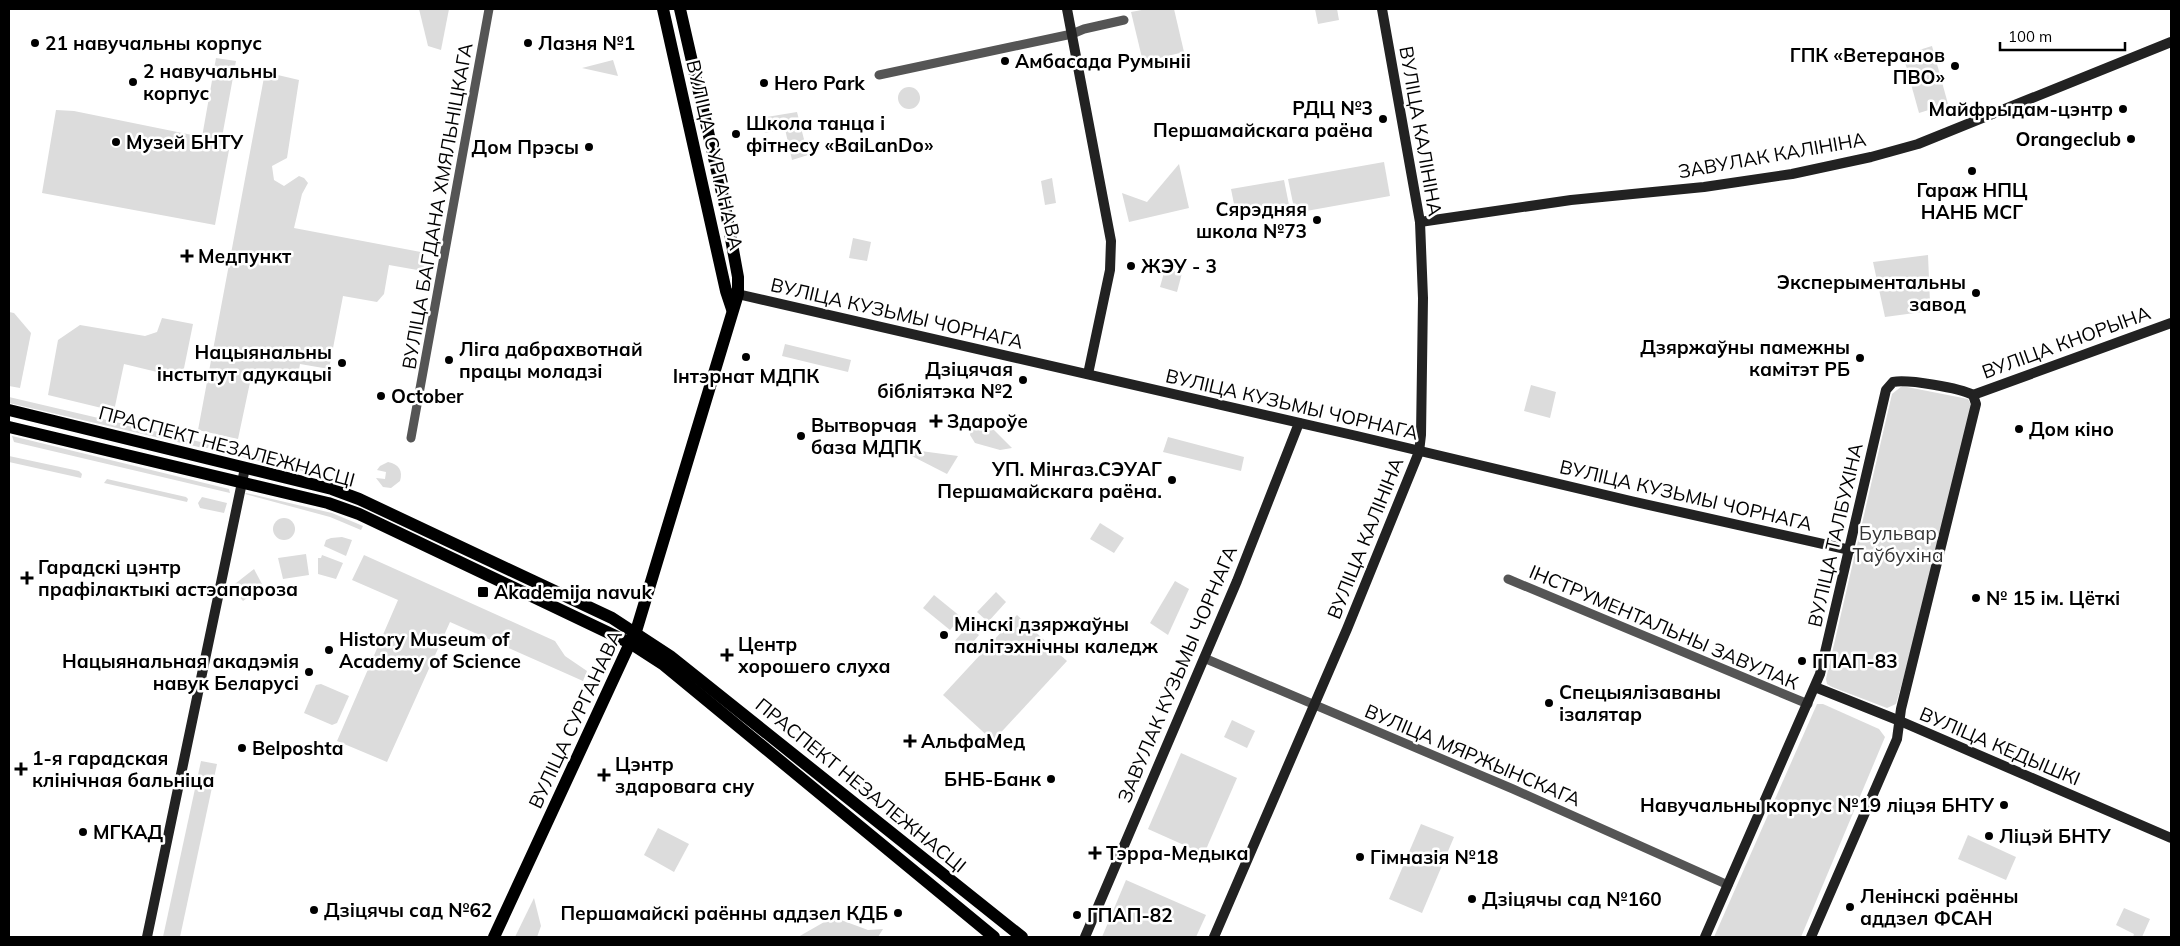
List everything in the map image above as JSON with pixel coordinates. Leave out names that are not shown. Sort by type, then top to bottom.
[{"type":"main road","name":"ВУЛІЦА СУРГАНАВА","points":[[494,937],[633,637],[665,539],[732,309],[732,293],[662,9]]},
{"type":"main road","name":"ВУЛІЦА СУРГАНАВА","points":[[680,9],[725,206],[738,277],[732,293]]},
{"type":"main road","points":[[1067,9],[1111,241],[1110,270],[1088,374]]},
{"type":"main road","name":"ВУЛІЦА КАЛІНІНА","points":[[1214,937],[1397,510],[1419,452],[1421,435],[1422,298],[1420,222],[1382,9]]},
{"type":"main road","name":"ЗАВУЛАК КАЛІНІНА","points":[[1420,222],[1578,200],[1704,187],[1792,174],[1871,157],[1918,144],[2171,42]]},
{"type":"main road","name":"ВУЛІЦА КУЗЬМЫ ЧОРНАГА","points":[[732,293],[1850,550]]},
{"type":"main road","name":"ВУЛІЦА КНОРЫНА","points":[[1973,395],[2171,322]]},
{"type":"main road","name":"ВУЛІЦА ТАЛБУХІНА","points":[[1705,937],[1808,704],[1822,666],[1887,387],[1893,382],[1904,380],[1962,391],[1973,395]]},
{"type":"main road","points":[[1811,937],[1897,739],[1965,455],[1976,404],[1973,395]]},
{"type":"main road","name":"ПРАСПЕКТ НЕЗАЛЕЖНАСЦІ","points":[[9,410],[332,489],[358,499],[612,618],[664,666],[994,937]]},
{"type":"main road","name":"ЗАВУЛАК КУЗЬМЫ ЧОРНАГА","points":[[1085,937],[1204,658],[1299,423]]},
{"type":"main road","name":"ПРАСПЕКТ НЕЗАЛЕЖНАСЦІ","points":[[9,427],[328,503],[359,514],[633,637],[670,656],[1022,937]]},
{"type":"main road","points":[[147,937],[245,468]]},
{"type":"main road","name":"ВУЛІЦА КЕДЫШКІ","points":[[1815,687],[1900,721],[2171,838]]},
{"type":"street","name":"ВУЛІЦА БАГДАНА ХМЯЛЬНІЦКАГА","points":[[411,438],[489,9]]},
{"type":"street","points":[[879,75],[1072,34],[1084,29],[1124,20]]},
{"type":"street","name":"ІНСТРУМЕНТАЛЬНЫ ЗАВУЛАК","points":[[1508,579],[1808,704]]},
{"type":"street","name":"ВУЛІЦА МЯРЖЫНСКАГА","points":[[1204,658],[1522,793],[1728,885]]},
{"type":"green space","points":[[419,9],[449,9],[441,50],[428,46]]},
{"type":"green space","points":[[1147,9],[1174,9],[1184,52],[1143,62],[1131,12]]},
{"type":"green space","points":[[1315,9],[1337,9],[1339,20],[1318,24]]},
{"type":"green space","points":[[1932,46],[1948,104],[1919,113],[1903,55]]},
{"type":"green space","points":[[216,58],[236,61],[220,148],[229,150],[215,225],[42,193],[56,110],[74,111],[202,137]]},
{"type":"green space","points":[[613,60],[618,76],[582,68]]},
{"type":"green space","points":[[265,72],[299,80],[287,158],[272,166],[274,180],[284,186],[299,176],[308,183],[302,194],[294,228],[426,253],[423,271],[389,265],[384,294],[377,302],[343,296],[329,369],[300,364],[297,381],[252,373],[238,439],[198,430]]},
{"type":"green space","points":[[909,87],[917,90],[920,98],[917,106],[909,109],[901,106],[898,98],[901,90]]},
{"type":"green space","points":[[797,112],[808,155],[792,160],[785,129],[765,133],[760,118]]},
{"type":"green space","points":[[1384,162],[1390,196],[1295,213],[1288,179]]},
{"type":"green space","points":[[1179,164],[1189,208],[1129,222],[1122,193],[1147,202]]},
{"type":"green space","points":[[1052,178],[1056,203],[1045,205],[1041,181]]},
{"type":"green space","points":[[1284,180],[1289,205],[1236,214],[1231,189]]},
{"type":"green space","points":[[853,238],[871,242],[867,261],[849,258]]},
{"type":"green space","points":[[1928,255],[1930,303],[1922,312],[1885,317],[1873,262]]},
{"type":"green space","points":[[1165,269],[1182,273],[1177,292],[1160,287]]},
{"type":"green space","points":[[9,312],[14,313],[31,333],[20,388],[9,386]]},
{"type":"green space","points":[[162,318],[193,324],[182,378],[124,364],[114,411],[48,395],[58,340],[80,325],[145,336],[157,332]]},
{"type":"green space","points":[[785,344],[851,360],[848,372],[782,356]]},
{"type":"green space","points":[[1531,385],[1556,392],[1550,418],[1524,411]]},
{"type":"green space","name":"Бульвар Таўбухіна","points":[[1902,386],[1968,399],[1972,407],[1933,575],[1896,704],[1887,708],[1832,687],[1827,684],[1826,679],[1892,394]]},
{"type":"green space","points":[[9,397],[209,444],[208,448],[203,448],[9,403]]},
{"type":"green space","points":[[974,417],[990,426],[1012,448],[1000,450],[975,443],[970,435]]},
{"type":"green space","points":[[12,436],[229,489],[230,493],[14,442]]},
{"type":"green space","points":[[1168,437],[1244,457],[1241,471],[1163,452]]},
{"type":"green space","points":[[220,446],[325,471],[324,476],[221,452]]},
{"type":"green space","points":[[906,449],[958,456],[947,474],[904,452]]},
{"type":"green space","points":[[9,456],[79,471],[82,474],[81,478],[9,462]]},
{"type":"green space","points":[[388,462],[397,466],[401,474],[400,481],[391,488],[383,487],[376,478],[385,479],[386,472],[377,470]]},
{"type":"green space","points":[[107,479],[188,499],[187,502],[104,483]]},
{"type":"green space","points":[[246,493],[332,513],[363,526],[361,530],[330,517]]},
{"type":"green space","points":[[202,497],[227,503],[224,513],[200,508],[198,503]]},
{"type":"green space","points":[[284,518],[292,521],[295,529],[292,537],[284,540],[276,537],[273,529],[276,521]]},
{"type":"green space","points":[[1100,523],[1124,538],[1114,553],[1090,539]]},
{"type":"green space","points":[[342,537],[352,540],[346,556],[324,546],[326,540]]},
{"type":"green space","points":[[306,554],[309,575],[283,579],[278,558]]},
{"type":"green space","points":[[322,555],[343,563],[336,579],[318,574],[318,558],[321,558]]},
{"type":"green space","points":[[364,555],[555,641],[565,656],[587,671],[583,681],[450,622],[387,762],[337,741],[398,600],[352,580]]},
{"type":"green space","points":[[254,569],[263,586],[243,601],[231,587]]},
{"type":"green space","points":[[1175,581],[1189,589],[1168,635],[1150,623]]},
{"type":"green space","points":[[996,592],[1006,602],[988,622],[977,612]]},
{"type":"green space","points":[[934,595],[961,617],[950,630],[923,608]]},
{"type":"green space","points":[[1017,615],[1067,661],[993,741],[943,695]]},
{"type":"green space","points":[[968,626],[979,635],[963,654],[952,644]]},
{"type":"green space","points":[[321,684],[349,696],[337,723],[332,725],[304,713],[316,685]]},
{"type":"green space","points":[[1817,704],[1823,704],[1879,729],[1885,737],[1801,937],[1714,937]]},
{"type":"green space","points":[[1232,720],[1255,731],[1247,748],[1224,737]]},
{"type":"green space","points":[[1181,753],[1237,778],[1204,854],[1148,829]]},
{"type":"green space","points":[[201,761],[217,764],[180,937],[163,937]]},
{"type":"green space","points":[[1421,824],[1454,837],[1422,913],[1389,899]]},
{"type":"green space","points":[[658,828],[689,844],[674,872],[644,855]]},
{"type":"green space","points":[[1968,835],[2016,857],[2006,880],[1958,859]]},
{"type":"green space","points":[[1126,880],[1206,915],[1196,937],[1102,937]]},
{"type":"green space","points":[[534,898],[541,926],[537,937],[515,937]]},
{"type":"green space","points":[[2124,908],[2150,919],[2142,937],[2133,937],[2134,934],[2116,925]]},
{"type":"green space","points":[[833,917],[868,930],[883,929],[878,937],[798,937]]},
{"type":"place","name":"21 навучальны корпус","points":[[35,43]]},
{"type":"place","name":"Лазня №1","points":[[528,43]]},
{"type":"place","name":"Амбасада Румыніі","points":[[1005,61]]},
{"type":"place","name":"ГПК «Ветеранов ПВО»","points":[[1955,66]]},
{"type":"place","name":"2 навучальны корпус","points":[[133,82]]},
{"type":"place","name":"Hero Park","points":[[764,83]]},
{"type":"place","name":"Майфрыдам-цэнтр","points":[[2123,109]]},
{"type":"place","name":"РДЦ №3 Першамайскага раёна","points":[[1383,119]]},
{"type":"place","name":"Школа танца і фітнесу «BaiLanDo»","points":[[736,134]]},
{"type":"place","name":"Orangeclub","points":[[2131,139]]},
{"type":"place","name":"Музей БНТУ","points":[[116,142]]},
{"type":"place","name":"Дом Прэсы","points":[[589,147]]},
{"type":"place","name":"Гараж НПЦ НАНБ МСГ","points":[[1972,171]]},
{"type":"place","name":"Сярэдняя школа №73","points":[[1317,220]]},
{"type":"place","name":"Медпункт","points":[[187,256]]},
{"type":"place","name":"ЖЭУ - 3","points":[[1131,266]]},
{"type":"place","name":"Эксперыментальны завод","points":[[1976,293]]},
{"type":"place","name":"Інтэрнат МДПК","points":[[746,357]]},
{"type":"place","name":"Дзяржаўны памежны камітэт РБ","points":[[1860,358]]},
{"type":"place","name":"Ліга дабрахвотнай працы моладзі","points":[[449,360]]},
{"type":"place","name":"Нацыянальны інстытут адукацыі","points":[[342,363]]},
{"type":"place","name":"Дзіцячая бібліятэка №2","points":[[1023,380]]},
{"type":"place","name":"October","points":[[381,396]]},
{"type":"place","name":"Здароўе","points":[[936,421]]},
{"type":"place","name":"Дом кіно","points":[[2019,429]]},
{"type":"place","name":"Вытворчая база МДПК","points":[[801,436]]},
{"type":"place","name":"УП. Мінгаз.СЭУАГ Першамайскага раёна.","points":[[1172,480]]},
{"type":"place","name":"Гарадскі цэнтр прафілактыкі астэапароза","points":[[27,578]]},
{"type":"place","name":"Akademija navuk","points":[[483,592]]},
{"type":"place","name":"№ 15 ім. Цёткі","points":[[1976,598]]},
{"type":"place","name":"Мінскі дзяржаўны палітэхнічны каледж","points":[[944,635]]},
{"type":"place","name":"History Museum of Academy of Science","points":[[329,650]]},
{"type":"place","name":"Центр хорошего слуха","points":[[727,655]]},
{"type":"place","name":"ГПАП-83","points":[[1802,661]]},
{"type":"place","name":"Нацыянальная акадэмія навук Беларусі","points":[[309,672]]},
{"type":"place","name":"Спецыялізаваны ізалятар","points":[[1549,703]]},
{"type":"place","name":"АльфаМед","points":[[910,741]]},
{"type":"place","name":"Belposhta","points":[[242,748]]},
{"type":"place","name":"1-я гарадская клінічная бальніца","points":[[21,769]]},
{"type":"place","name":"Цэнтр здаровага сну","points":[[604,775]]},
{"type":"place","name":"БНБ-Банк","points":[[1051,779]]},
{"type":"place","name":"Навучальны корпус №19 ліцэя БНТУ","points":[[2004,805]]},
{"type":"place","name":"МГКАД","points":[[83,832]]},
{"type":"place","name":"Ліцэй БНТУ","points":[[1989,836]]},
{"type":"place","name":"Тэрра-Медыка","points":[[1095,853]]},
{"type":"place","name":"Гімназія №18","points":[[1360,857]]},
{"type":"place","name":"Дзіцячы сад №160","points":[[1472,899]]},
{"type":"place","name":"Ленінскі раённы аддзел ФСАН","points":[[1850,907]]},
{"type":"place","name":"Дзіцячы сад №62","points":[[314,910]]},
{"type":"place","name":"Першамайскі раённы аддзел КДБ","points":[[898,913]]},
{"type":"place","name":"ГПАП-82","points":[[1077,915]]}]
